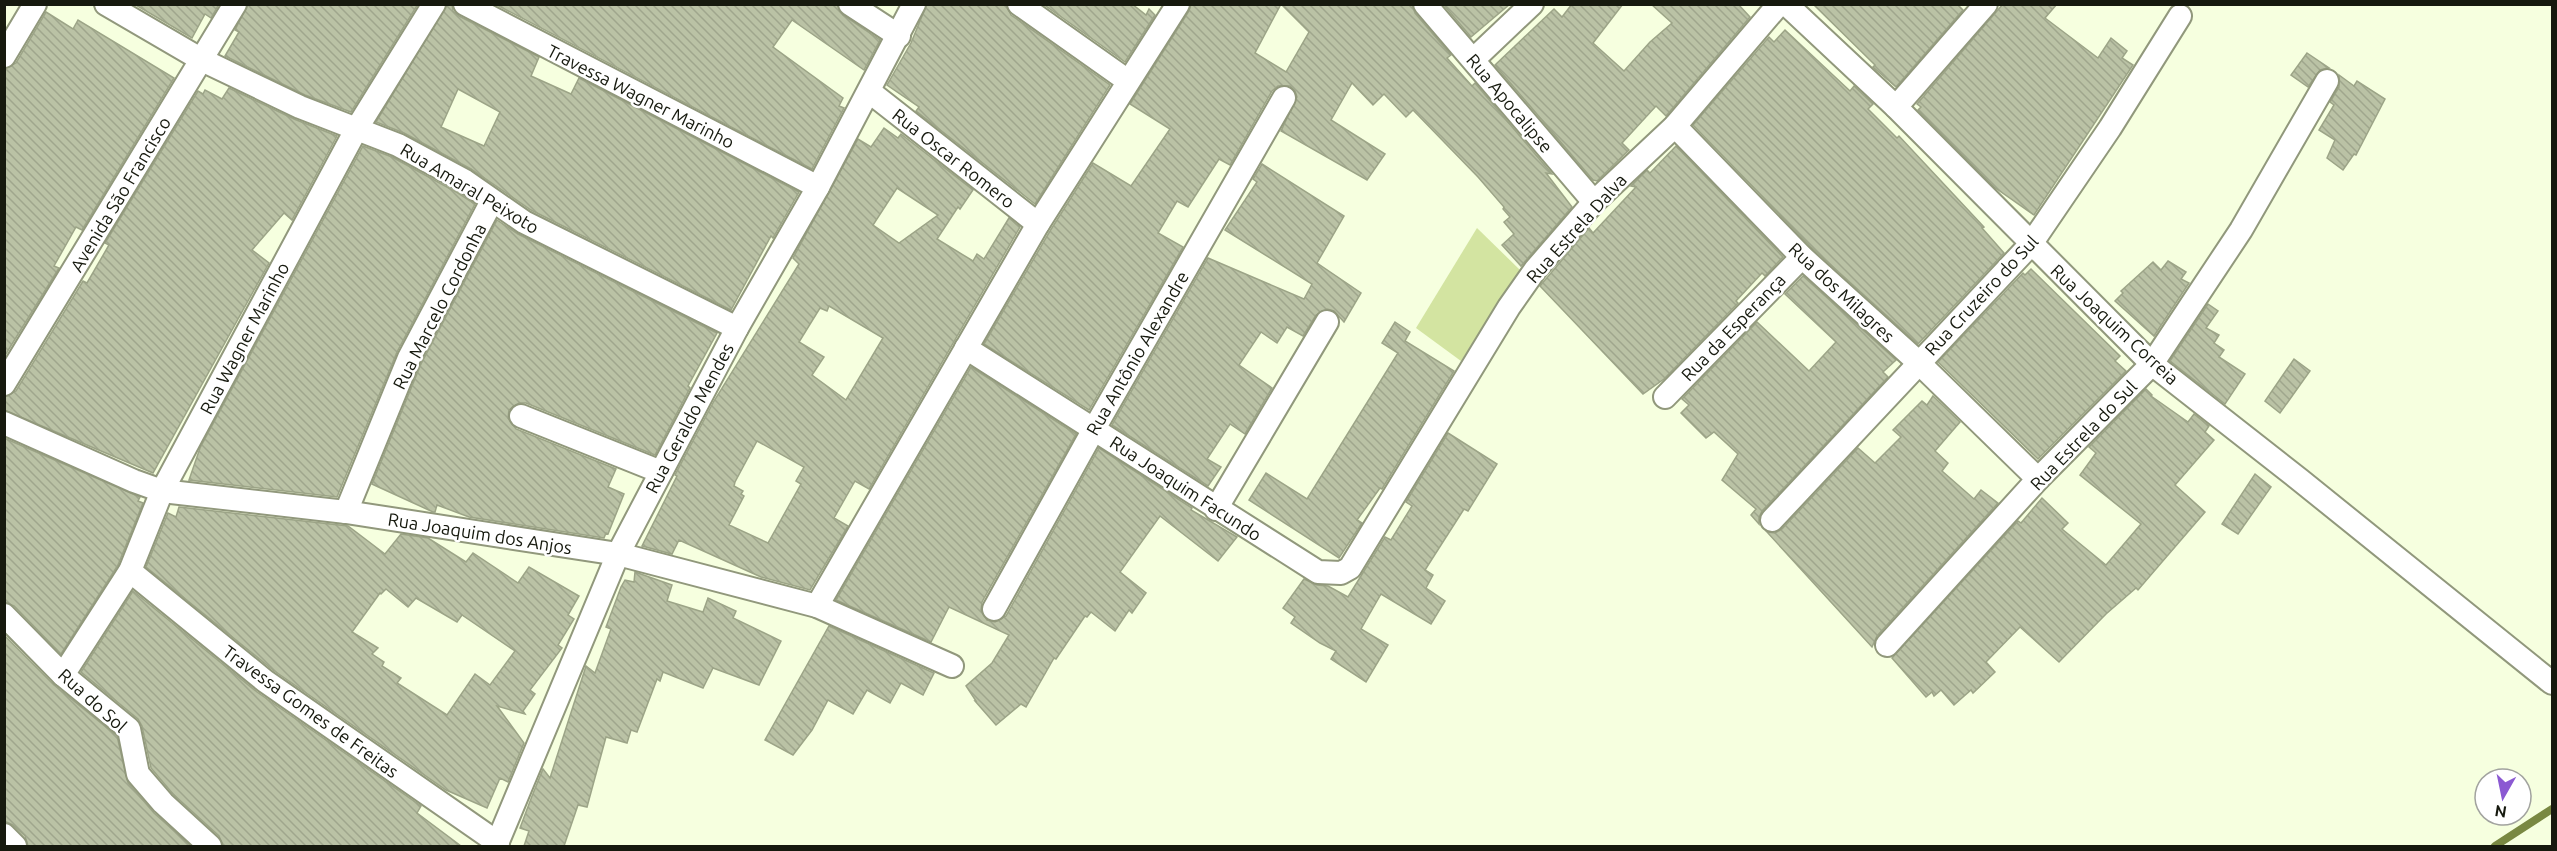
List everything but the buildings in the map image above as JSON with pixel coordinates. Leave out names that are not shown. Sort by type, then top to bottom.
[{"type":"street","points":[[4,56],[35,4]]},
{"type":"street","name":"Rua Amaral Peixoto","points":[[106,4],[202,60],[300,107],[398,145],[444,168],[534,227],[736,328]]},
{"type":"street","name":"Avenida São Francisco","points":[[4,384],[235,4]]},
{"type":"street","name":"Rua Wagner Marinho","points":[[63,675],[130,571],[162,491],[357,128],[434,4]]},
{"type":"street","name":"Travessa Wagner Marinho","points":[[465,4],[818,187]]},
{"type":"street","points":[[850,4],[899,36]]},
{"type":"street","name":"Rua Geraldo Mendes","points":[[497,845],[618,554],[736,328],[818,187],[870,92],[914,4]]},
{"type":"street","points":[[1018,4],[1128,81]]},
{"type":"street","points":[[817,606],[1038,224],[1178,4]]},
{"type":"street","name":"Rua Apocalipse","points":[[1425,4],[1594,202]]},
{"type":"street","points":[[1474,59],[1532,4]]},
{"type":"street","name":"Rua Estrela Dalva","points":[[1350,568],[1509,307],[1534,270],[1594,202],[1675,126],[1779,4]]},
{"type":"street","name":"Rua Joaquim Correia","points":[[1786,4],[1896,107],[2152,364],[2553,683]]},
{"type":"street","points":[[1896,107],[1986,4]]},
{"type":"street","name":"Rua Cruzeiro do Sul","points":[[1772,520],[2031,244],[2110,128],[2180,16]]},
{"type":"street","name":"Rua Estrela do Sul","points":[[1887,645],[2038,479],[2152,364],[2241,230],[2326,81]]},
{"type":"street","name":"Rua Oscar Romero","points":[[870,92],[1038,224]]},
{"type":"street","name":"Rua Antônio Alexandre","points":[[994,609],[1094,429],[1284,99]]},
{"type":"street","name":"Rua dos Milagres","points":[[1675,126],[1802,257],[1918,362],[2038,479]]},
{"type":"street","name":"Rua Marcelo Cordonha","points":[[346,512],[409,358],[492,201]]},
{"type":"street","name":"Rua da Esperança","points":[[1665,397],[1802,257]]},
{"type":"street","points":[[1216,509],[1327,322]]},
{"type":"street","name":"Rua Joaquim Facundo","points":[[966,348],[1318,572],[1341,573],[1350,568]]},
{"type":"street","points":[[521,416],[660,472]]},
{"type":"street","name":"Rua Joaquim dos Anjos","points":[[4,423],[134,481],[162,491],[346,512],[618,554],[817,606],[952,666]]},
{"type":"street","name":"Travessa Gomes de Freitas","points":[[130,571],[265,681],[497,845]]},
{"type":"street","name":"Rua do Sol","points":[[4,615],[63,675],[129,729],[138,774],[163,803],[210,846]]},
{"type":"street","points":[[4,835],[15,846]]},
{"type":"green space","points":[[1477,228],[1520,270],[1461,361],[1416,328]]},
{"type":"waterway","points":[[2495,846],[2552,809]]}]
